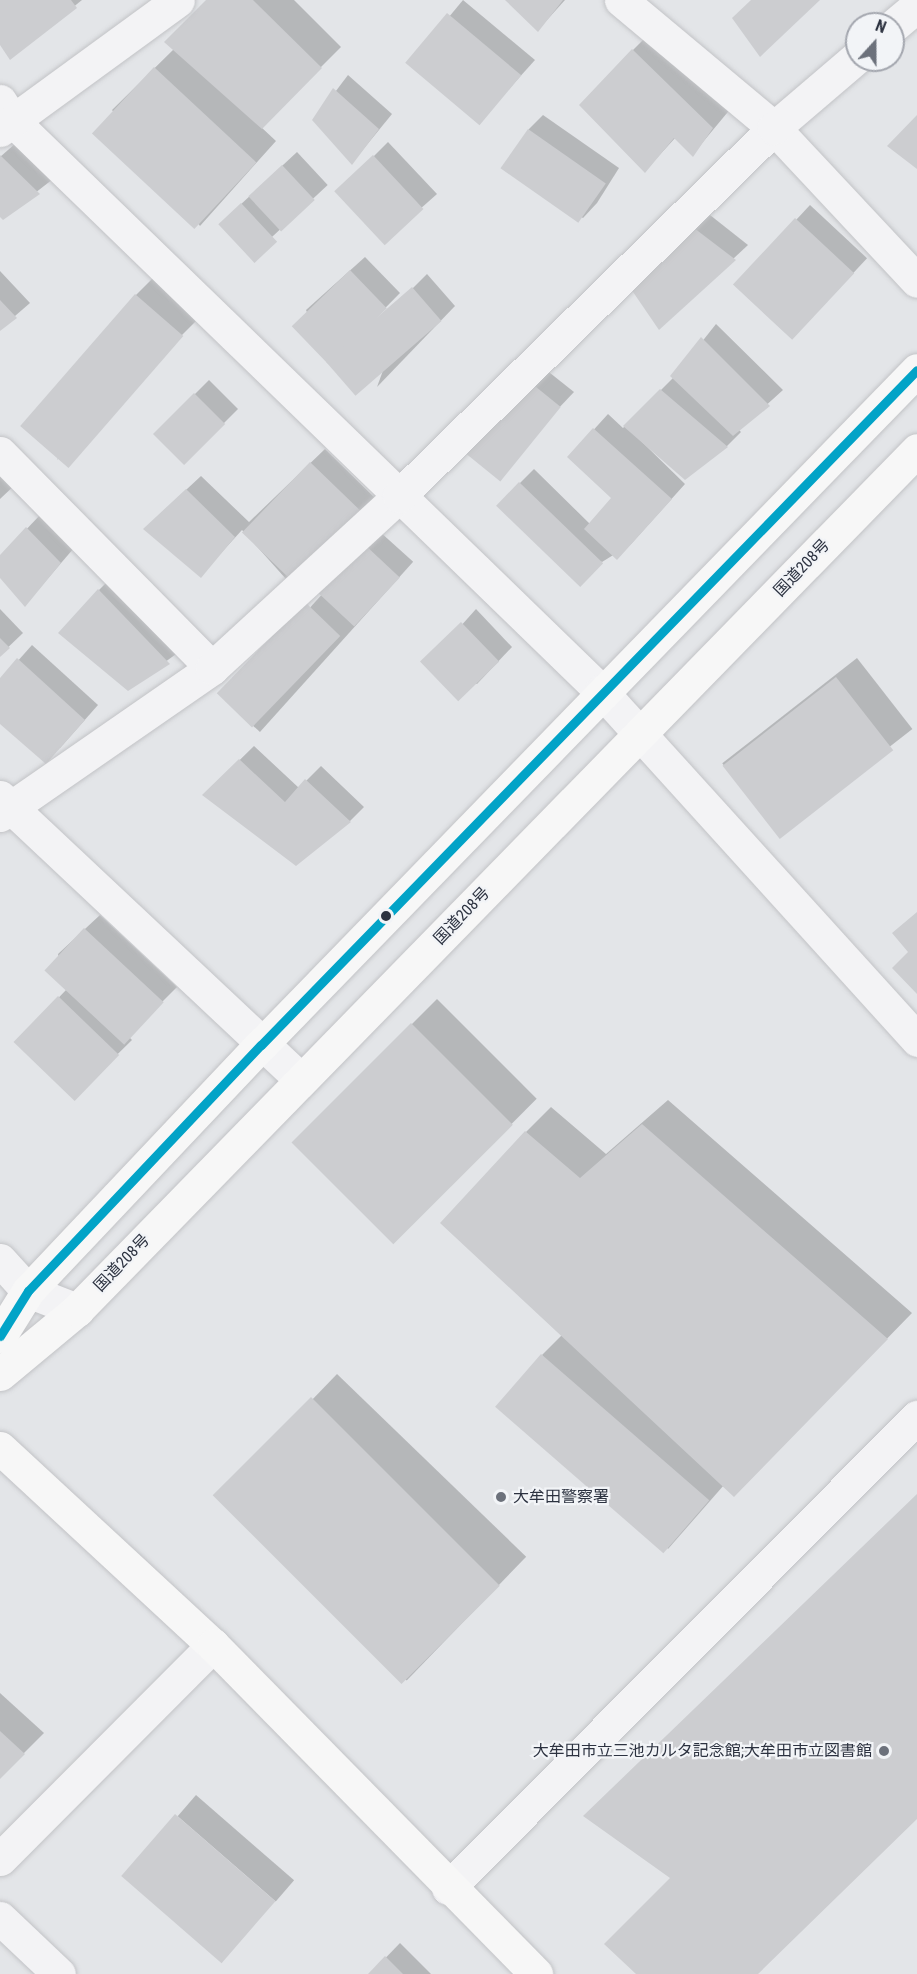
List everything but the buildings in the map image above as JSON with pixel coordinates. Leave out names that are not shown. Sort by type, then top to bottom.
[{"type":"main road","points":[[0,1336],[28,1291],[261,1045],[601,691],[917,370]]},
{"type":"main road","name":"国道208号","points":[[0,1374],[77,1310],[917,450]]},
{"type":"main road","points":[[0,1448],[213,1645],[448,1888],[536,1974]]},
{"type":"street","points":[[178,0],[4,117],[601,691],[917,1040]]},
{"type":"street","points":[[621,0],[774,128],[917,281]]},
{"type":"street","points":[[905,16],[917,6]]},
{"type":"street","points":[[301,1080],[4,807],[212,668],[399,496],[774,128],[845,67]]},
{"type":"street","points":[[0,453],[212,668]]},
{"type":"street","points":[[0,1260],[28,1291],[77,1310]]},
{"type":"street","points":[[448,1888],[917,1417]]},
{"type":"street","points":[[0,1859],[213,1645]]},
{"type":"street","points":[[0,1918],[58,1974]]},
{"type":"transit line","points":[[0,1336],[28,1291],[261,1045],[917,370]]},
{"type":"place","name":"大牟田警察署","points":[[501,1497]]},
{"type":"place","name":"大牟田市立三池カルタ記念館;大牟田市立図書館","points":[[884,1751]]}]
